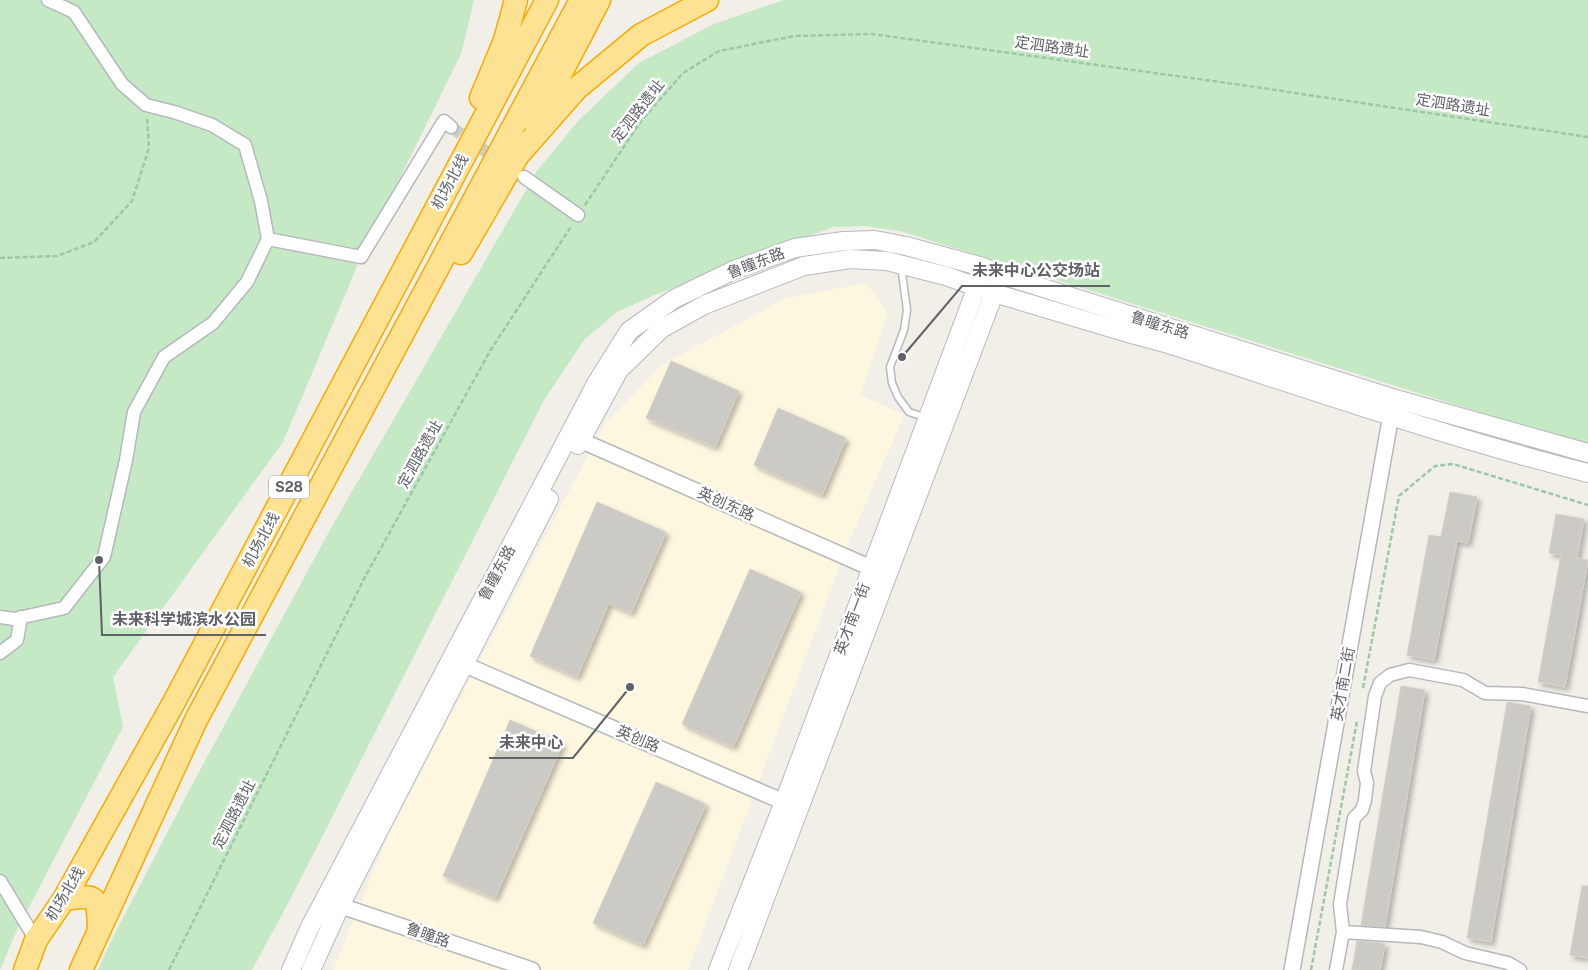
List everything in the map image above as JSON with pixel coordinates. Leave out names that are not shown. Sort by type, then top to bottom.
[{"type":"highway","points":[[427,226],[505,40],[516,0]]},
{"type":"highway","name":"机场北线","points":[[25,970],[36,940],[64,899],[173,704],[547,0]]},
{"type":"highway","name":"机场北线","points":[[81,970],[196,720],[580,0]]},
{"type":"highway","points":[[339,449],[450,273],[518,155],[600,0]]},
{"type":"highway","points":[[518,155],[577,88],[641,35],[707,0]]},
{"type":"highway","points":[[64,899],[85,896],[92,898],[98,906],[99,931]]},
{"type":"main road","name":"鲁瞳东路","points":[[311,970],[332,903],[597,382],[629,331],[674,299],[734,270],[796,248],[844,241],[875,240],[906,246],[983,267],[1395,408],[1524,457],[1588,473]]},
{"type":"main road","name":"鲁瞳东路","points":[[292,970],[309,929],[332,903],[463,664],[580,440],[619,370],[661,329],[704,305],[804,266],[850,259],[888,261],[946,276],[1120,332],[1166,342],[1395,408],[1588,454]]},
{"type":"main road","name":"英才南一街","points":[[718,970],[784,802],[978,287],[983,267]]},
{"type":"main road","name":"英才南一街","points":[[738,970],[1002,275]]},
{"type":"street","points":[[0,617],[14,619],[64,608],[104,557],[126,460],[134,412],[164,358],[213,323],[247,282],[268,239],[261,201],[245,145],[212,125],[146,105],[122,84],[74,12],[48,0]]},
{"type":"street","points":[[268,239],[362,258],[444,122],[451,126]]},
{"type":"street","points":[[524,177],[578,215]]},
{"type":"street","name":"英才南二街","points":[[1292,970],[1395,408]]},
{"type":"street","name":"英创东路","points":[[580,440],[871,568]]},
{"type":"street","points":[[0,653],[17,640],[21,617]]},
{"type":"street","name":"英创路","points":[[463,664],[784,802]]},
{"type":"street","points":[[1336,970],[1343,932],[1340,904],[1354,818],[1362,810],[1365,800],[1367,784],[1364,771],[1375,696],[1380,683],[1390,675],[1408,670],[1463,680],[1485,693],[1522,694],[1588,706]]},
{"type":"street","points":[[0,882],[36,940]]},
{"type":"street","name":"鲁瞳路","points":[[332,903],[532,970]]},
{"type":"street","points":[[1343,932],[1421,937],[1442,942],[1465,953],[1508,963],[1520,970]]},
{"type":"lane","points":[[901,265],[908,310],[904,330],[890,367],[892,383],[898,397],[909,412],[928,419]]},
{"type":"path","name":"定泗路遗址","points":[[169,970],[365,577],[490,350],[640,121],[683,73],[719,51],[794,36],[872,34],[1242,85],[1588,137]]},
{"type":"path","points":[[0,258],[57,256],[94,242],[132,201],[149,148],[146,105]]},
{"type":"path","points":[[1363,689],[1399,496],[1435,466],[1453,464],[1588,504]]},
{"type":"path","points":[[1311,970],[1358,718]]},
{"type":"shaded area","points":[[867,283],[888,313],[861,395],[904,415],[848,544],[688,970],[333,970],[390,831],[604,425],[662,365],[786,298]]},
{"type":"green space","points":[[0,0],[474,0],[461,54],[361,257],[283,442],[113,677],[123,727],[16,932],[0,970]]},
{"type":"green space","points":[[784,0],[1588,0],[1588,446],[900,231],[864,226],[833,227],[652,296],[617,312],[584,340],[544,400],[292,896],[252,970],[98,970],[110,943],[192,785],[331,528],[537,171],[578,121],[639,63],[714,24]]},
{"type":"building","points":[[671,361],[739,391],[715,447],[646,418]]},
{"type":"building","points":[[778,408],[846,438],[822,495],[754,465]]},
{"type":"building","points":[[1450,492],[1477,497],[1468,543],[1457,541],[1434,660],[1407,655],[1429,535],[1441,537]]},
{"type":"building","points":[[597,502],[666,532],[631,613],[609,603],[577,677],[530,656]]},
{"type":"building","points":[[1556,514],[1584,519],[1577,558],[1588,560],[1565,687],[1538,682],[1561,555],[1549,553]]},
{"type":"building","points":[[750,569],[801,592],[733,747],[682,724]]},
{"type":"building","points":[[1401,686],[1425,690],[1385,927],[1361,925]]},
{"type":"building","points":[[1507,702],[1531,706],[1491,942],[1467,938]]},
{"type":"building","points":[[510,720],[563,743],[495,898],[443,876]]},
{"type":"building","points":[[656,782],[706,804],[643,945],[593,923]]},
{"type":"building","points":[[1582,886],[1588,886],[1588,958],[1570,955]]},
{"type":"building","points":[[1357,941],[1385,944],[1380,970],[1352,970]]},
{"type":"tunnel","points":[[451,127],[501,162]]},
{"type":"place","name":"未来中心公交场站","points":[[902,357]]},
{"type":"place","name":"未来科学城滨水公园","points":[[99,560]]},
{"type":"place","name":"未来中心","points":[[630,687]]}]
